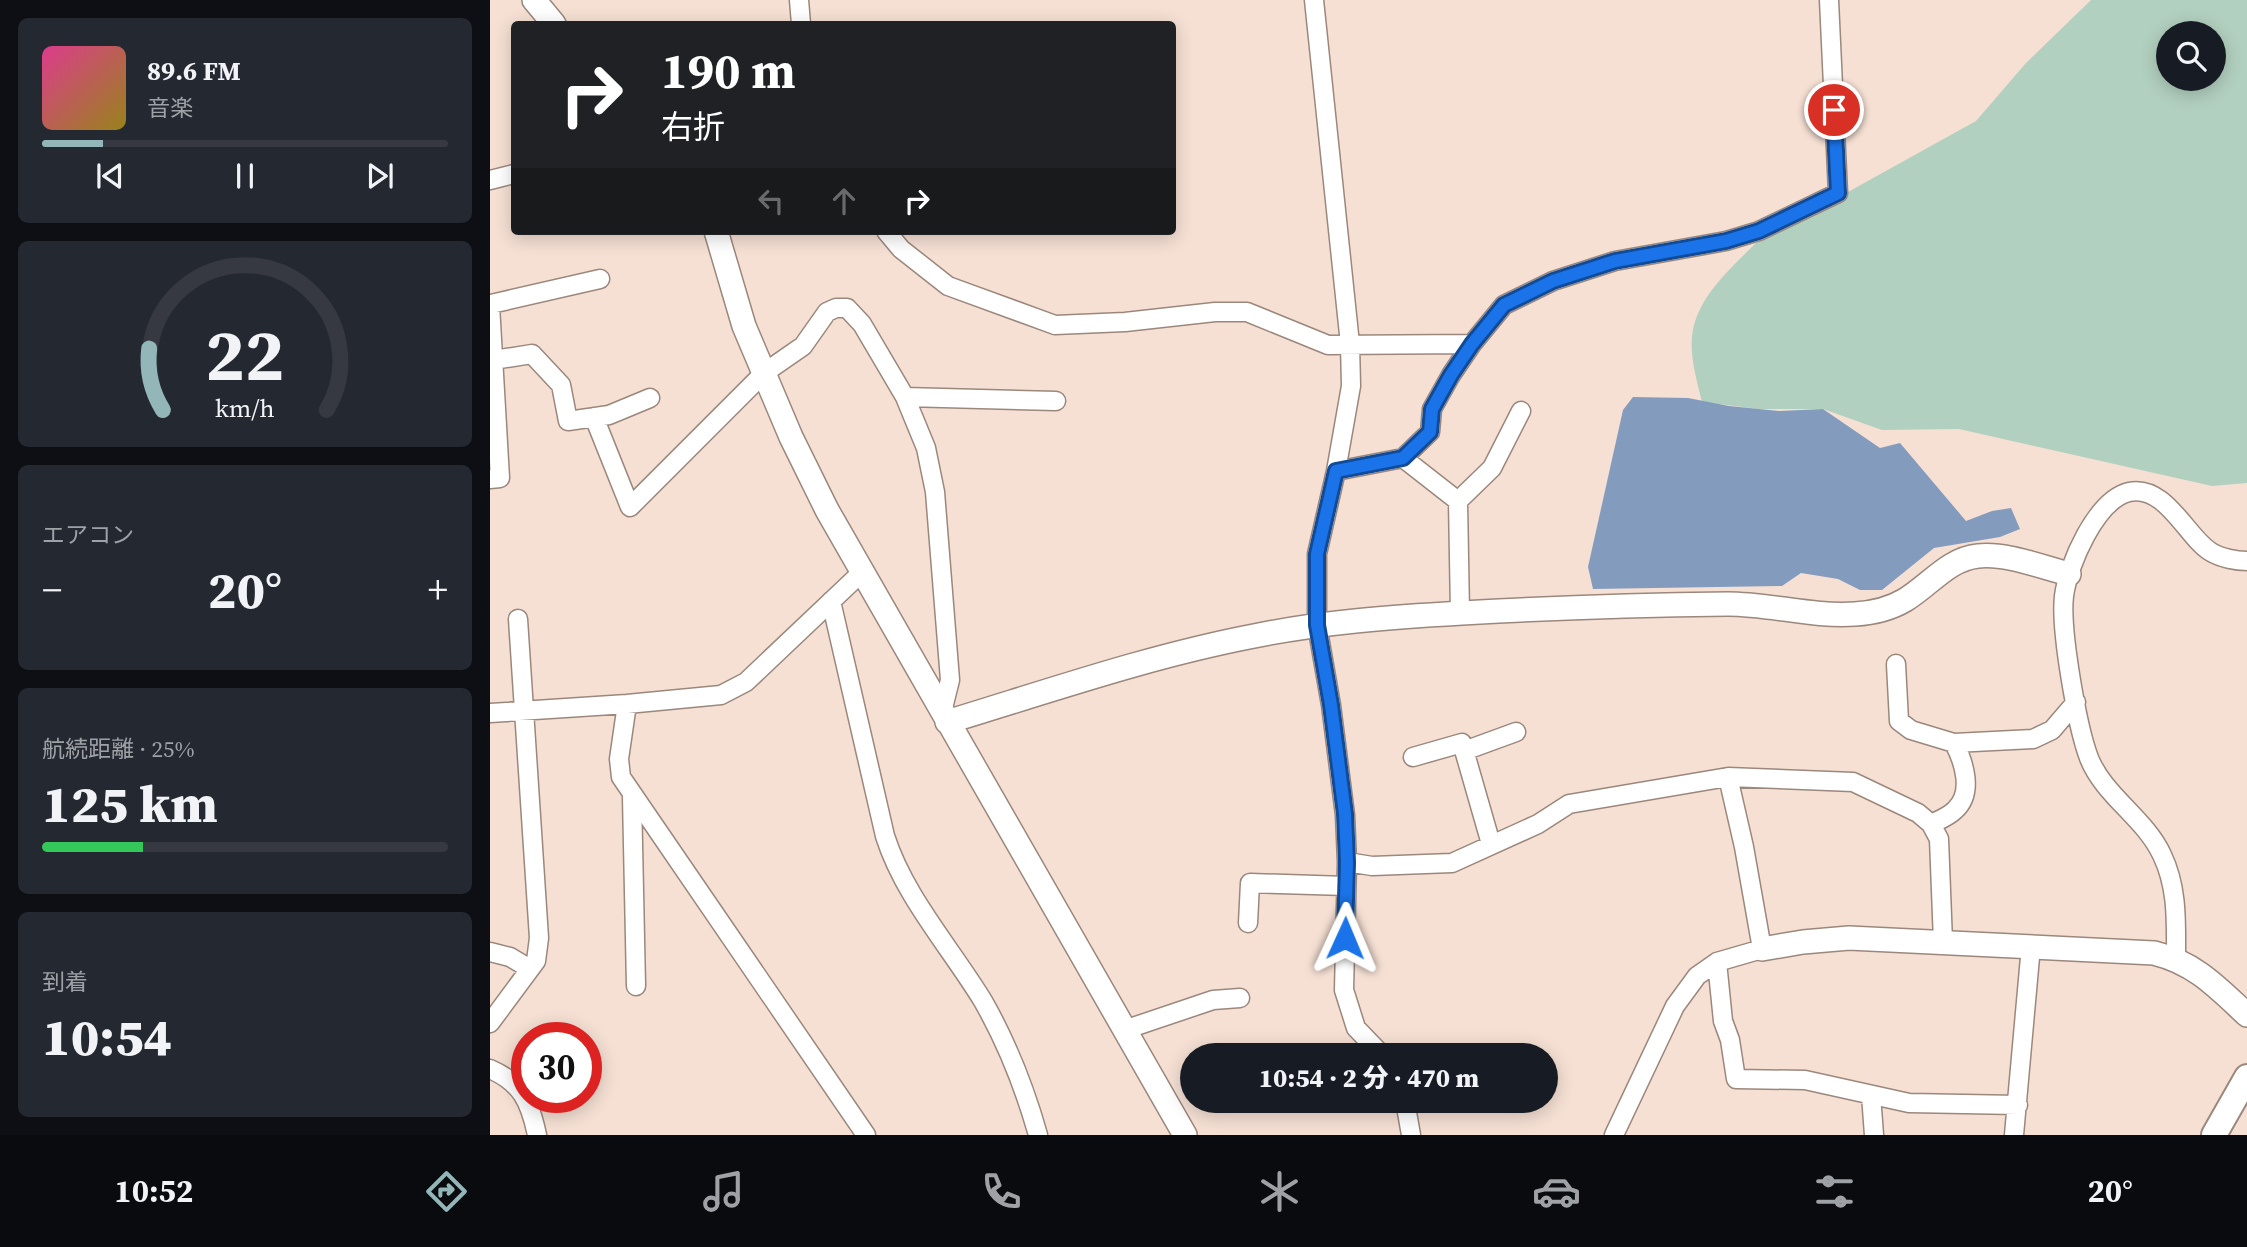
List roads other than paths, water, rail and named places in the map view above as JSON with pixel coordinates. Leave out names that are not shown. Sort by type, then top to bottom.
[{"type":"main road","points":[[2214,1135],[2247,1077]]},
{"type":"street","points":[[534,0],[552,21]]},
{"type":"street","points":[[799,0],[801,21]]},
{"type":"street","points":[[1314,0],[1350,344],[1351,386],[1336,471],[1317,554],[1317,625],[1331,705],[1345,814],[1347,862],[1344,990],[1356,1028],[1370,1043]]},
{"type":"street","points":[[1336,471],[1403,458],[1430,432],[1432,409],[1472,344],[1504,305],[1553,281],[1615,261],[1726,241],[1759,231],[1838,193],[1829,0]]},
{"type":"street","points":[[490,180],[511,175]]},
{"type":"street","points":[[717,235],[744,326],[792,437],[861,573],[1185,1135]]},
{"type":"street","points":[[889,235],[901,249],[948,286],[1055,325],[1125,322],[1215,312],[1247,312],[1328,345],[1472,344]]},
{"type":"street","points":[[490,480],[500,478],[490,304],[600,279]]},
{"type":"street","points":[[594,417],[630,507],[764,373],[803,346],[827,312],[836,308],[847,308],[862,324],[905,397],[926,447],[936,492],[950,680],[944,717]]},
{"type":"street","points":[[494,360],[532,354],[561,385],[568,421],[609,415],[650,398]]},
{"type":"street","points":[[905,397],[1056,401]]},
{"type":"street","points":[[1461,613],[1458,501],[1492,468],[1521,411]]},
{"type":"street","points":[[1403,458],[1458,501]]},
{"type":"street","points":[[2176,958],[2176,900],[2162,854],[2140,823],[2103,782],[2089,757],[2076,702],[2064,627],[2064,596],[2069,574],[2089,528],[2110,503],[2130,492],[2151,494],[2177,516],[2210,552],[2238,561],[2247,561]]},
{"type":"street","points":[[944,717],[1151,660],[1254,636],[1317,625],[1461,613],[1731,604],[1860,614],[1890,607],[1905,600],[1960,560],[1979,556],[1999,557],[2069,574]]},
{"type":"street","points":[[490,713],[720,695],[746,682],[861,573]]},
{"type":"street","points":[[831,601],[894,864],[984,1003],[1008,1051],[1038,1135]]},
{"type":"street","points":[[490,1023],[536,961],[539,938],[518,619]]},
{"type":"street","points":[[1896,664],[1899,721],[1911,730],[1954,743],[2034,739],[2052,730],[2076,702]]},
{"type":"street","points":[[627,704],[619,759],[621,778],[866,1135]]},
{"type":"street","points":[[1464,751],[1516,732]]},
{"type":"street","points":[[1413,757],[1462,743],[1491,844]]},
{"type":"street","points":[[1931,824],[1957,809],[1964,796],[1966,779],[1962,758],[1954,743]]},
{"type":"street","points":[[1347,862],[1372,866],[1452,863],[1538,824],[1569,804],[1728,777],[1853,782],[1918,813],[1931,824],[1939,839],[1943,942]]},
{"type":"street","points":[[1728,777],[1762,948]]},
{"type":"street","points":[[632,797],[636,986]]},
{"type":"street","points":[[1248,923],[1250,883],[1346,886]]},
{"type":"street","points":[[1614,1135],[1675,1006],[1697,976],[1717,962],[1762,948],[1849,938],[2130,951],[2176,958],[2206,977],[2247,1015]]},
{"type":"street","points":[[2014,1135],[2031,946]]},
{"type":"street","points":[[490,952],[510,957],[530,969]]},
{"type":"street","points":[[1717,962],[1723,1021],[1730,1040],[1736,1079],[1805,1080],[1909,1103],[2018,1105]]},
{"type":"street","points":[[1125,1030],[1213,1000],[1240,998]]},
{"type":"street","points":[[490,1069],[515,1083],[527,1100],[537,1135]]},
{"type":"street","points":[[1871,1095],[1874,1135]]},
{"type":"street","points":[[1407,1113],[1411,1135]]},
{"type":"water","points":[[1633,397],[1688,398],[1729,406],[1779,411],[1823,409],[1880,448],[1900,443],[1966,521],[1992,511],[2011,508],[2020,529],[2000,537],[1934,548],[1882,590],[1860,590],[1838,579],[1801,573],[1782,586],[1593,589],[1588,567],[1623,410]]}]
